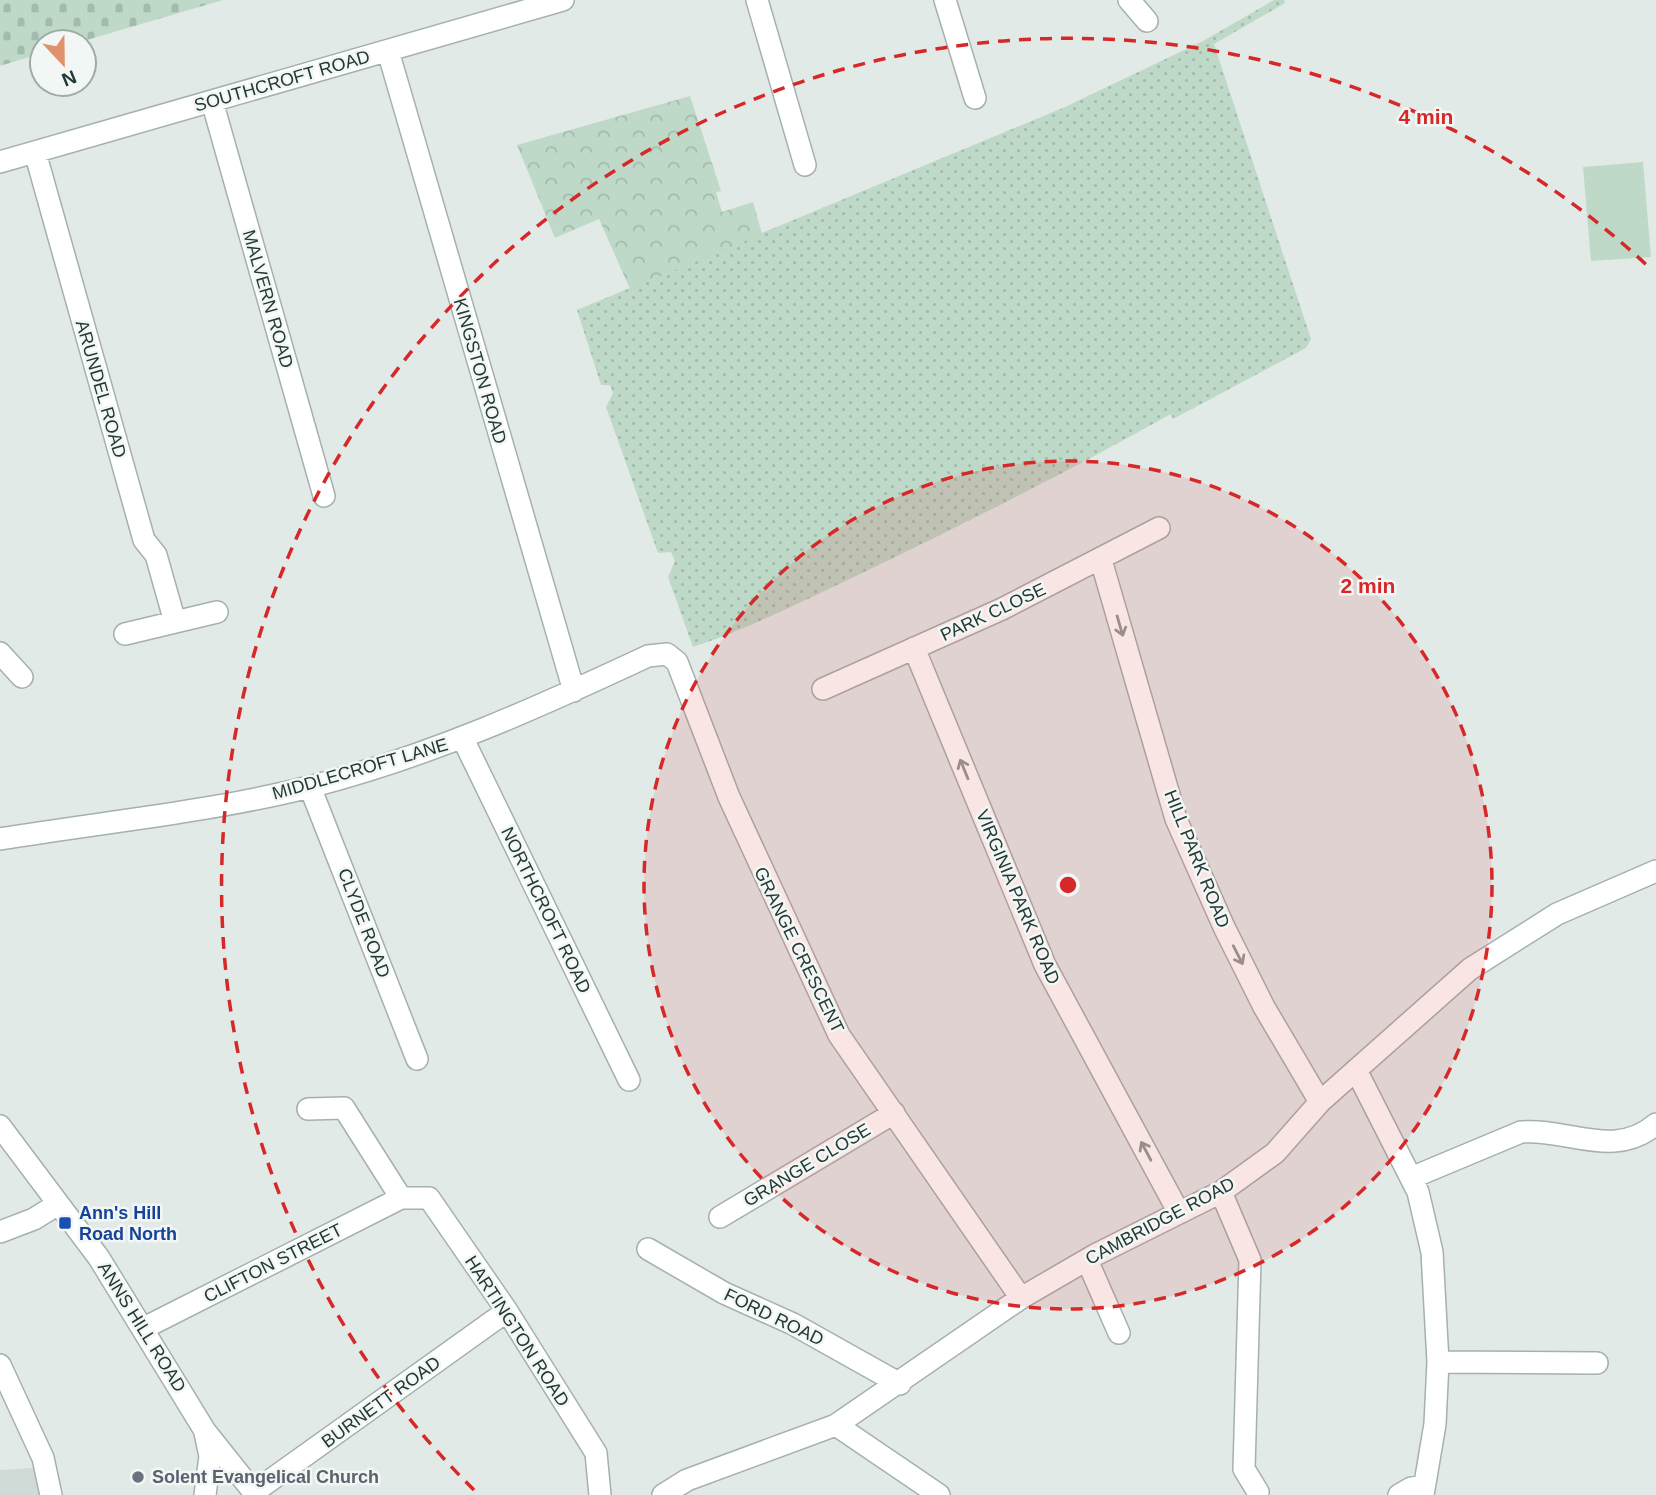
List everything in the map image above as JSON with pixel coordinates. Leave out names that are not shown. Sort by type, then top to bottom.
[{"type":"street","name":"SOUTHCROFT ROAD","points":[[0,162],[563,0]]},
{"type":"street","points":[[757,0],[805,165]]},
{"type":"street","points":[[945,0],[975,97]]},
{"type":"street","points":[[1129,0],[1147,21]]},
{"type":"street","name":"KINGSTON ROAD","points":[[388,51],[574,691]]},
{"type":"street","name":"MALVERN ROAD","points":[[212,101],[324,496]]},
{"type":"street","name":"ARUNDEL ROAD","points":[[35,152],[144,540],[156,555],[175,622]]},
{"type":"street","name":"PARK CLOSE","points":[[823,689],[1101,560],[1159,528]]},
{"type":"street","name":"HILL PARK ROAD","points":[[1101,560],[1177,819],[1235,950],[1264,1007],[1320,1102]]},
{"type":"street","points":[[125,634],[217,612]]},
{"type":"street","name":"VIRGINIA PARK ROAD","points":[[914,648],[1045,965],[1178,1211]]},
{"type":"street","points":[[0,653],[22,677]]},
{"type":"street","name":"MIDDLECROFT LANE","points":[[0,839],[215,806],[310,787],[463,739],[648,656],[663,653]]},
{"type":"street","name":"GRANGE CRESCENT","points":[[663,653],[677,662],[734,810],[829,1016],[1021,1298]]},
{"type":"street","name":"NORTHCROFT ROAD","points":[[463,739],[629,1080]]},
{"type":"street","name":"CLYDE ROAD","points":[[310,787],[417,1059]]},
{"type":"street","name":"CAMBRIDGE ROAD","points":[[663,1495],[687,1480],[836,1425],[900,1384],[1021,1298],[1178,1211],[1221,1192],[1275,1153],[1320,1102],[1463,975],[1557,914],[1656,871]]},
{"type":"street","points":[[1356,1070],[1422,1204],[1432,1252],[1438,1362],[1435,1424],[1423,1491],[1411,1488],[1399,1495]]},
{"type":"street","points":[[308,1109],[344,1108],[401,1198]]},
{"type":"street","name":"GRANGE CLOSE","points":[[720,1217],[894,1113]]},
{"type":"street","points":[[1411,1178],[1511,1134],[1539,1131],[1614,1143],[1641,1135],[1656,1124]]},
{"type":"street","name":"ANNS HILL ROAD","points":[[0,1126],[99,1258],[205,1431],[255,1494]]},
{"type":"street","points":[[1221,1192],[1250,1260],[1235,1473],[1258,1492]]},
{"type":"street","name":"HARTINGTON ROAD","points":[[401,1198],[429,1198],[507,1311],[596,1453],[600,1495]]},
{"type":"street","name":"CLIFTON STREET","points":[[144,1328],[401,1198]]},
{"type":"street","points":[[0,1232],[34,1219],[58,1204]]},
{"type":"street","name":"FORD ROAD","points":[[648,1249],[724,1293],[793,1324],[900,1384]]},
{"type":"street","points":[[1087,1260],[1119,1333]]},
{"type":"street","name":"BURNETT ROAD","points":[[255,1494],[507,1311]]},
{"type":"street","points":[[1438,1362],[1597,1363]]},
{"type":"street","points":[[0,1365],[43,1458],[51,1495]]},
{"type":"street","points":[[836,1425],[939,1495]]},
{"type":"street","name":"ANNS HILL ROAD","points":[[205,1431],[210,1457],[205,1495]]},
{"type":"shaded area","points":[[33,1468],[39,1495],[0,1495],[0,1470]]},
{"type":"green space","points":[[0,0],[223,0],[98,37],[98,28],[28,28],[28,57],[0,66]]},
{"type":"green space","points":[[1274,0],[1284,0],[1285,3],[1214,44],[1311,339],[1306,348],[1173,419],[1171,414],[1028,491],[883,563],[765,619],[693,647],[668,577],[675,561],[671,552],[658,553],[606,407],[613,393],[610,385],[601,385],[577,310],[1065,107],[1203,41]]},
{"type":"green space","points":[[690,96],[721,191],[716,192],[722,212],[753,202],[762,234],[630,289],[599,219],[555,238],[517,145]]},
{"type":"green space","points":[[1643,162],[1651,257],[1591,261],[1583,167]]},
{"type":"place","name":"Ann's Hill Road North","points":[[65,1223]]},
{"type":"place","name":"Solent Evangelical Church","points":[[138,1477]]}]
